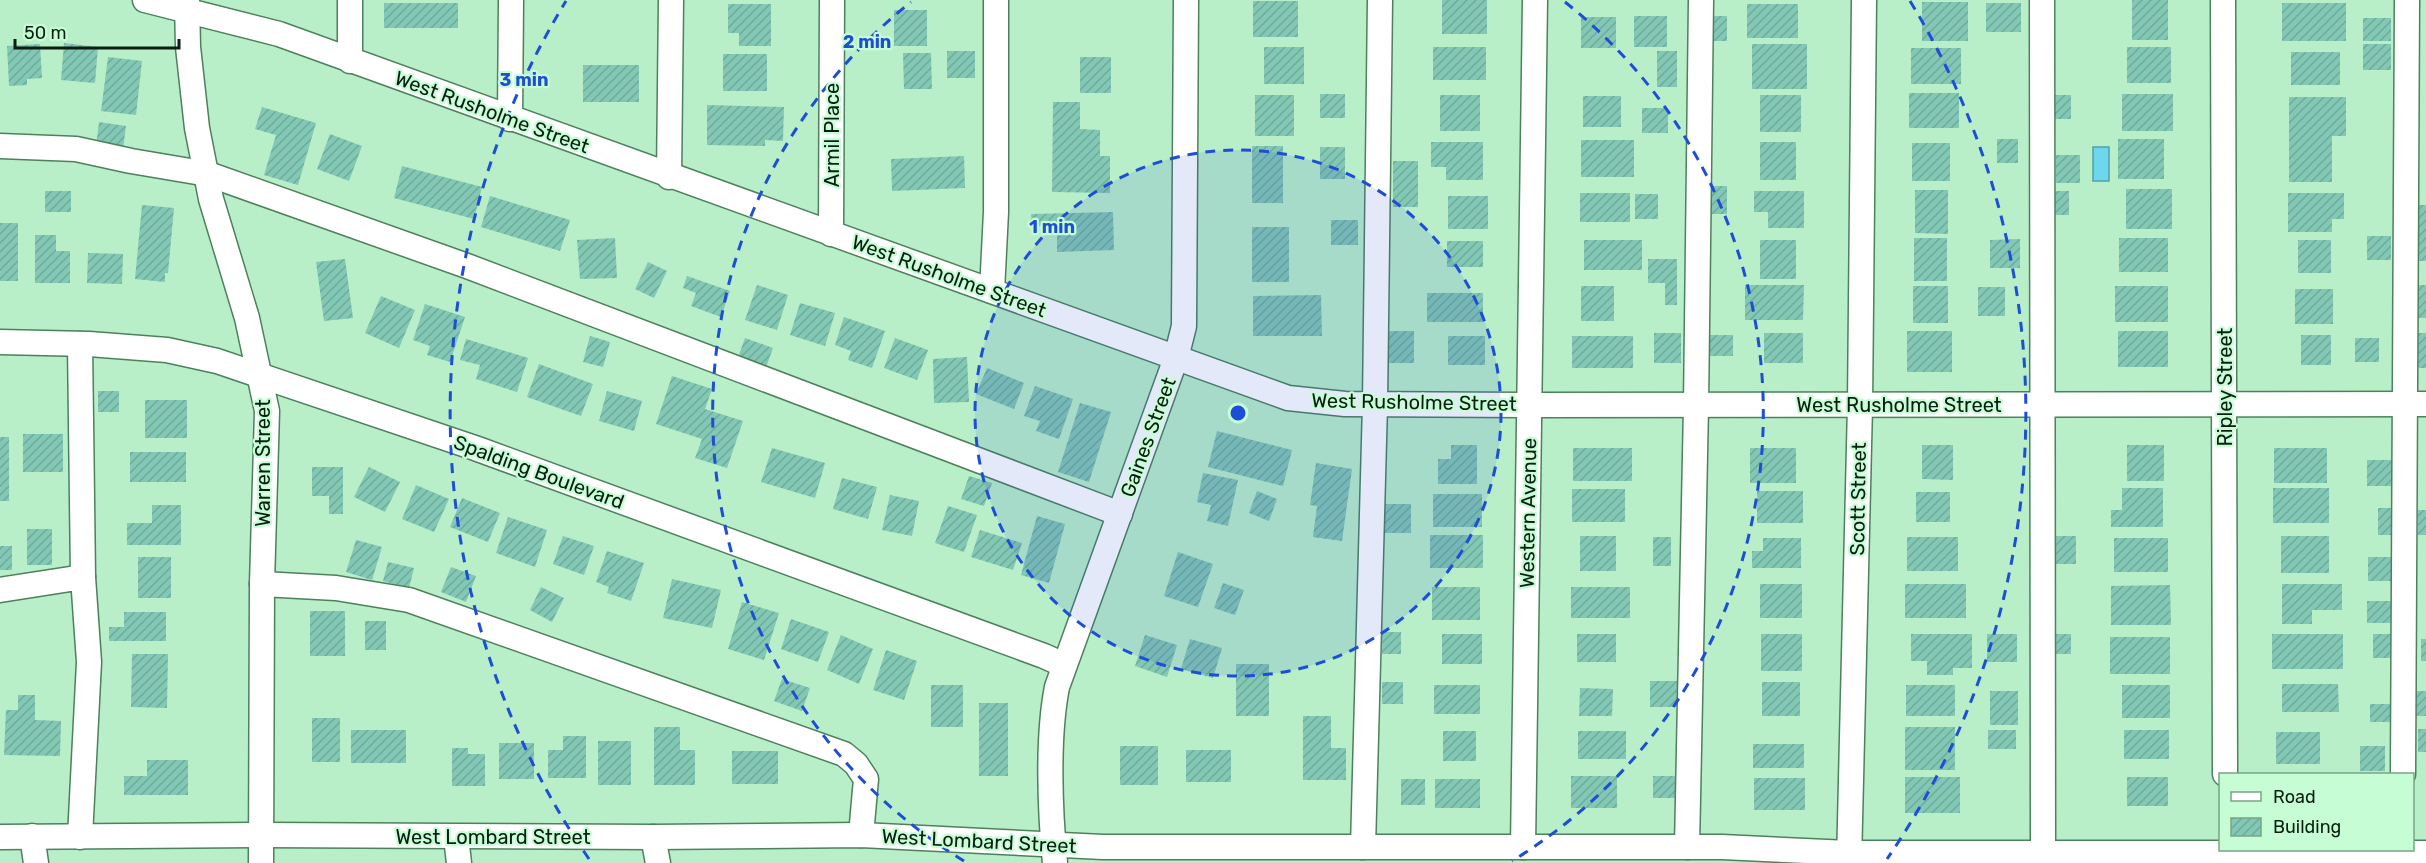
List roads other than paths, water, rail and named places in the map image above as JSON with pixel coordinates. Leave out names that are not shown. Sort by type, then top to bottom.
[{"type":"street","name":"West Rusholme Street","points":[[145,0],[187,6],[279,34],[669,177],[1288,398],[1345,404],[1696,406],[2415,404]]},
{"type":"street","points":[[350,0],[350,61]]},
{"type":"street","points":[[510,119],[511,0]]},
{"type":"street","points":[[669,177],[671,0]]},
{"type":"street","name":"Armil Place","points":[[831,234],[832,0]]},
{"type":"street","points":[[992,291],[996,212],[996,0]]},
{"type":"street","name":"Gaines Street","points":[[1054,854],[1051,808],[1053,707],[1064,665],[1176,358],[1184,326],[1186,0]]},
{"type":"street","points":[[1363,847],[1375,404],[1380,0]]},
{"type":"street","name":"Western Avenue","points":[[1523,847],[1535,0]]},
{"type":"street","points":[[1687,847],[1701,0]]},
{"type":"street","name":"Scott Street","points":[[1849,858],[1860,405],[1864,0]]},
{"type":"street","points":[[2042,0],[2043,853]]},
{"type":"street","name":"Ripley Street","points":[[2223,0],[2225,773]]},
{"type":"street","points":[[2403,773],[2415,404],[2407,0]]},
{"type":"street","name":"Warren Street","points":[[187,6],[197,128],[208,174],[211,199],[247,318],[267,411],[262,584],[261,863]]},
{"type":"street","points":[[0,146],[76,149],[208,174],[467,266],[1120,514]]},
{"type":"street","name":"Spalding Boulevard","points":[[0,342],[80,344],[167,350],[217,361],[475,448],[1064,665]]},
{"type":"street","points":[[80,344],[83,577],[89,662],[80,837]]},
{"type":"street","points":[[0,590],[83,577]]},
{"type":"street","points":[[262,584],[336,588],[409,600],[844,754],[856,764],[866,779],[861,835]]},
{"type":"street","name":"West Lombard Street","points":[[0,837],[861,835],[956,838],[1054,854],[1363,847],[1722,847],[1849,858],[2043,853],[2225,856],[2410,852]]},
{"type":"street","points":[[32,836],[36,863]]},
{"type":"street","points":[[456,837],[459,863]]},
{"type":"street","points":[[653,837],[658,863]]},
{"type":"water","points":[[2093,147],[2109,147],[2109,181],[2093,181]]}]
